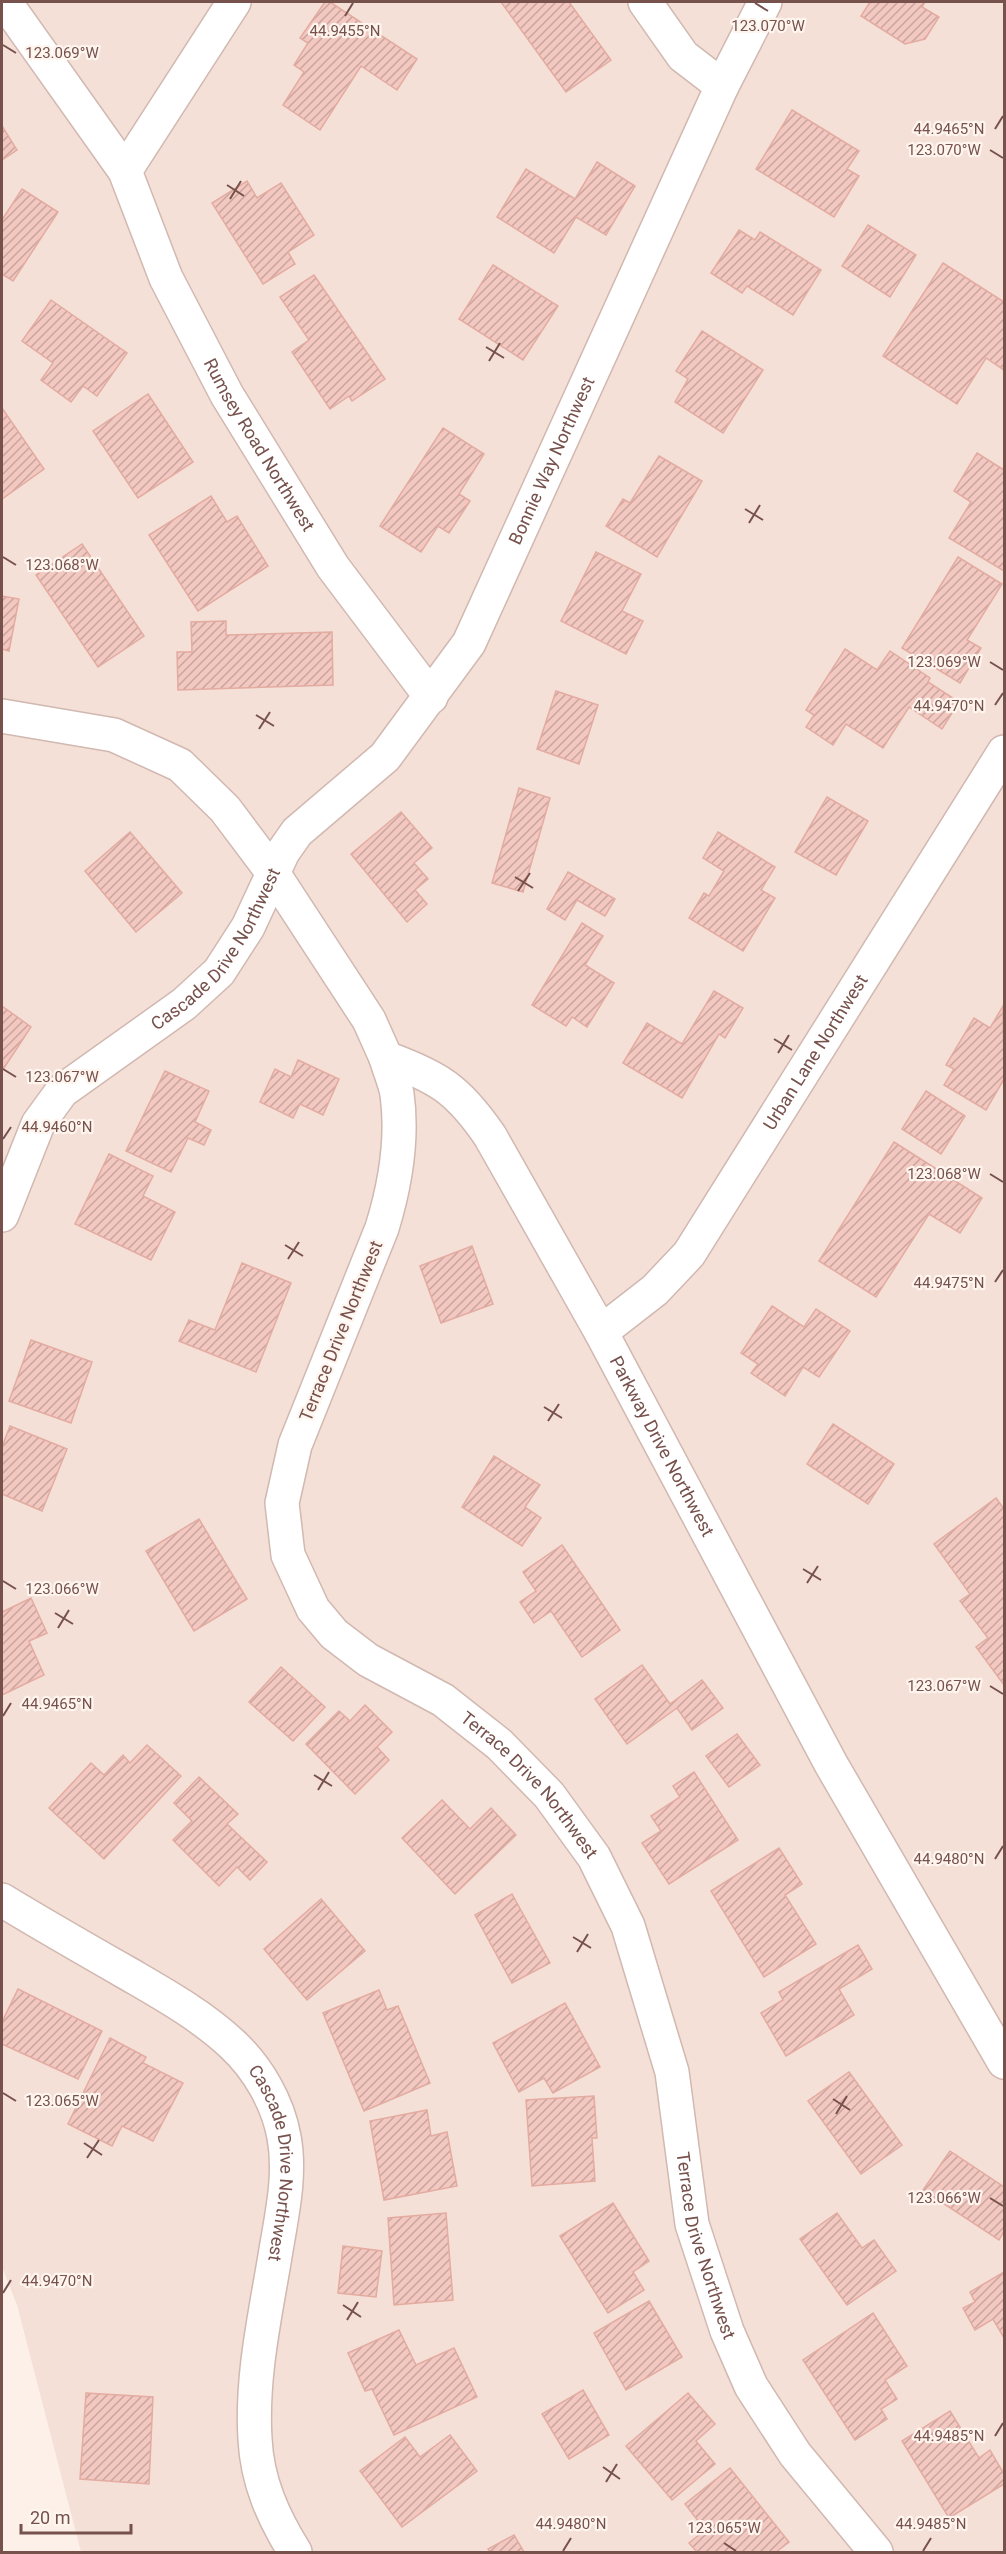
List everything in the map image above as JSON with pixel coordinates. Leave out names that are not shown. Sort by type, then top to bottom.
[{"type":"street","name":"Rumsey Road Northwest","points":[[5,2],[125,171],[166,278],[227,395],[333,567],[431,698]]},
{"type":"street","points":[[125,171],[234,2]]},
{"type":"street","points":[[645,2],[683,56],[722,86]]},
{"type":"street","name":"Bonnie Way Northwest","points":[[273,873],[282,852],[297,832],[385,757],[431,698],[469,643],[722,86],[765,2]]},
{"type":"street","name":"Cascade Drive Northwest","points":[[2,716],[114,735],[180,765],[225,809],[273,873],[248,927],[219,972],[184,1004],[62,1090],[38,1124],[2,1215]]},
{"type":"street","name":"Urban Lane Northwest","points":[[601,1332],[655,1290],[689,1254],[1005,752]]},
{"type":"street","points":[[273,873],[369,1020],[386,1058]]},
{"type":"street","name":"Parkway Drive Northwest","points":[[386,1058],[446,1084],[471,1108],[490,1136],[601,1332],[831,1764],[1005,2062]]},
{"type":"street","name":"Terrace Drive Northwest","points":[[386,1058],[397,1092],[399,1122],[392,1197],[382,1228],[295,1445],[282,1503],[288,1555],[313,1609],[334,1634],[368,1660],[443,1700],[499,1744],[549,1795],[594,1857],[628,1926],[652,2000],[672,2072],[692,2224],[727,2331],[751,2386],[795,2454],[876,2553]]},
{"type":"street","name":"Cascade Drive Northwest","points":[[2,1900],[198,2016],[233,2044],[258,2074],[276,2109],[284,2138],[286,2172],[283,2208],[257,2363],[255,2439],[262,2486],[276,2522],[295,2553]]},
{"type":"shaded area","points":[[2,2],[1004,2],[1004,2552],[81,2552],[17,2305],[2,2267]]},
{"type":"building","points":[[325,2],[330,2],[417,59],[397,90],[361,66],[320,130],[283,105],[304,72],[294,65],[308,43],[300,38]]},
{"type":"building","points":[[501,2],[569,2],[611,60],[566,92]]},
{"type":"building","points":[[870,2],[925,2],[922,7],[939,17],[925,39],[905,44],[861,16]]},
{"type":"building","points":[[792,110],[859,151],[847,169],[859,176],[834,217],[756,169]]},
{"type":"building","points":[[2,126],[17,150],[2,160]]},
{"type":"building","points":[[597,162],[635,186],[606,235],[576,217],[554,253],[497,217],[526,169],[575,199]]},
{"type":"building","points":[[247,181],[257,198],[281,183],[314,235],[288,252],[295,264],[263,284],[212,203]]},
{"type":"building","points":[[22,189],[58,212],[13,281],[2,274],[2,220]]},
{"type":"building","points":[[868,225],[916,255],[890,297],[842,266]]},
{"type":"building","points":[[739,230],[755,240],[760,232],[821,270],[793,315],[747,286],[742,293],[711,273]]},
{"type":"building","points":[[943,263],[1004,302],[1004,370],[986,358],[957,404],[883,356]]},
{"type":"building","points":[[493,265],[558,306],[523,360],[459,319]]},
{"type":"building","points":[[314,275],[385,379],[352,401],[349,396],[330,409],[292,352],[309,340],[280,297]]},
{"type":"building","points":[[51,300],[127,353],[97,396],[83,386],[71,402],[41,380],[53,363],[22,341]]},
{"type":"building","points":[[702,331],[763,370],[723,433],[675,402],[688,379],[676,371]]},
{"type":"building","points":[[148,394],[193,462],[138,498],[93,431]]},
{"type":"building","points":[[2,408],[44,469],[2,499]]},
{"type":"building","points":[[443,428],[484,454],[459,494],[470,501],[449,533],[438,526],[421,552],[380,526]]},
{"type":"building","points":[[977,453],[1004,470],[1004,571],[949,538],[971,502],[954,491]]},
{"type":"building","points":[[659,456],[702,481],[657,557],[606,526],[623,499],[630,503]]},
{"type":"building","points":[[211,496],[227,522],[237,516],[268,566],[198,611],[149,535]]},
{"type":"building","points":[[82,544],[144,636],[98,667],[36,575]]},
{"type":"building","points":[[596,552],[641,574],[622,611],[643,621],[626,654],[561,621]]},
{"type":"building","points":[[958,557],[1002,584],[967,640],[981,648],[960,683],[902,648]]},
{"type":"building","points":[[2,596],[19,599],[9,651],[2,649]]},
{"type":"building","points":[[226,621],[226,635],[332,632],[333,685],[178,690],[177,652],[192,652],[191,622]]},
{"type":"building","points":[[845,649],[877,670],[890,651],[930,678],[928,682],[959,702],[942,729],[909,707],[883,748],[846,724],[833,745],[806,727],[814,715],[806,710]]},
{"type":"building","points":[[556,691],[598,705],[579,764],[537,749]]},
{"type":"building","points":[[519,788],[550,798],[523,892],[492,883]]},
{"type":"building","points":[[827,797],[868,821],[836,875],[795,852]]},
{"type":"building","points":[[401,812],[432,848],[414,863],[428,879],[415,890],[427,904],[407,922],[351,854]]},
{"type":"building","points":[[130,832],[182,893],[136,932],[85,871]]},
{"type":"building","points":[[718,832],[775,867],[761,890],[775,898],[743,951],[689,918],[704,893],[709,896],[724,871],[703,858]]},
{"type":"building","points":[[568,872],[615,899],[605,916],[577,900],[565,920],[547,909]]},
{"type":"building","points":[[582,923],[603,936],[585,965],[614,983],[587,1027],[572,1017],[566,1026],[532,1005]]},
{"type":"building","points":[[714,991],[743,1008],[725,1038],[719,1034],[682,1098],[623,1063],[647,1023],[682,1044]]},
{"type":"building","points":[[2,1006],[31,1027],[2,1071]]},
{"type":"building","points":[[1003,1006],[1004,1079],[986,1110],[944,1085],[954,1069],[946,1065],[974,1018],[990,1028]]},
{"type":"building","points":[[298,1060],[339,1079],[323,1115],[300,1104],[293,1118],[260,1102],[275,1069],[291,1077]]},
{"type":"building","points":[[165,1071],[209,1091],[195,1122],[211,1130],[204,1145],[188,1138],[171,1172],[126,1151]]},
{"type":"building","points":[[926,1091],[965,1116],[941,1154],[902,1129]]},
{"type":"building","points":[[894,1142],[982,1198],[960,1233],[929,1214],[876,1297],[819,1261]]},
{"type":"building","points":[[109,1154],[153,1176],[143,1196],[175,1212],[151,1260],[75,1224]]},
{"type":"building","points":[[472,1246],[493,1304],[441,1323],[420,1266]]},
{"type":"building","points":[[242,1263],[291,1283],[256,1372],[179,1341],[189,1320],[215,1330]]},
{"type":"building","points":[[772,1306],[804,1327],[816,1309],[850,1331],[819,1377],[803,1367],[785,1396],[751,1373],[758,1364],[741,1353]]},
{"type":"building","points":[[31,1340],[92,1362],[71,1423],[9,1401]]},
{"type":"building","points":[[833,1424],[894,1464],[868,1504],[807,1464]]},
{"type":"building","points":[[10,1426],[67,1449],[42,1511],[2,1494],[2,1447]]},
{"type":"building","points":[[494,1456],[540,1485],[525,1507],[541,1518],[522,1546],[462,1507]]},
{"type":"building","points":[[996,1498],[1004,1509],[1004,1685],[976,1647],[988,1638],[960,1601],[970,1594],[934,1544]]},
{"type":"building","points":[[199,1519],[247,1599],[194,1631],[146,1551]]},
{"type":"building","points":[[562,1545],[620,1630],[582,1657],[551,1611],[534,1623],[520,1602],[536,1591],[523,1572]]},
{"type":"building","points":[[31,1598],[47,1633],[29,1641],[44,1675],[2,1695],[2,1612]]},
{"type":"building","points":[[642,1665],[670,1704],[702,1680],[723,1708],[692,1730],[677,1708],[627,1744],[595,1699]]},
{"type":"building","points":[[281,1667],[325,1707],[293,1741],[249,1702]]},
{"type":"building","points":[[365,1705],[392,1732],[377,1747],[389,1760],[355,1794],[306,1744],[339,1711],[350,1721]]},
{"type":"building","points":[[737,1734],[760,1765],[729,1787],[706,1756]]},
{"type":"building","points":[[147,1745],[181,1776],[104,1859],[49,1808],[91,1763],[104,1775],[123,1755],[130,1763]]},
{"type":"building","points":[[694,1772],[738,1840],[669,1884],[642,1843],[661,1831],[651,1816],[680,1797],[673,1786]]},
{"type":"building","points":[[199,1777],[238,1814],[227,1824],[267,1862],[250,1880],[237,1867],[219,1886],[173,1840],[192,1821],[174,1803]]},
{"type":"building","points":[[442,1800],[470,1829],[491,1808],[516,1835],[455,1894],[402,1838]]},
{"type":"building","points":[[779,1848],[802,1884],[785,1895],[816,1944],[764,1977],[711,1891]]},
{"type":"building","points":[[512,1894],[550,1963],[512,1983],[475,1915]]},
{"type":"building","points":[[321,1899],[365,1951],[307,2000],[264,1949]]},
{"type":"building","points":[[858,1945],[872,1969],[839,1989],[854,2015],[786,2056],[761,2013],[783,2000],[779,1992]]},
{"type":"building","points":[[18,1989],[102,2031],[78,2079],[2,2044],[2,2022]]},
{"type":"building","points":[[379,1990],[387,2010],[398,2006],[430,2083],[364,2111],[323,2013]]},
{"type":"building","points":[[565,2003],[600,2067],[553,2093],[544,2078],[519,2092],[493,2043]]},
{"type":"building","points":[[110,2038],[146,2057],[143,2063],[183,2083],[153,2141],[122,2126],[112,2146],[68,2124]]},
{"type":"building","points":[[849,2072],[902,2145],[861,2174],[808,2101]]},
{"type":"building","points":[[594,2096],[597,2138],[592,2138],[595,2181],[532,2186],[526,2100]]},
{"type":"building","points":[[427,2110],[431,2136],[447,2132],[457,2186],[384,2200],[370,2121]]},
{"type":"building","points":[[950,2151],[1004,2187],[1004,2231],[999,2240],[923,2190]]},
{"type":"building","points":[[613,2203],[649,2261],[633,2272],[644,2290],[608,2313],[560,2236]]},
{"type":"building","points":[[446,2213],[453,2300],[394,2305],[388,2218]]},
{"type":"building","points":[[837,2213],[862,2248],[874,2240],[896,2271],[847,2305],[800,2239]]},
{"type":"building","points":[[343,2246],[382,2251],[376,2297],[338,2293]]},
{"type":"building","points":[[1004,2272],[1004,2338],[993,2319],[975,2330],[963,2308],[975,2302],[970,2292]]},
{"type":"building","points":[[649,2301],[682,2357],[626,2390],[594,2333]]},
{"type":"building","points":[[873,2313],[907,2366],[885,2380],[897,2399],[881,2409],[887,2419],[855,2440],[803,2360]]},
{"type":"building","points":[[399,2330],[416,2365],[454,2348],[477,2397],[394,2435],[372,2389],[365,2391],[348,2353]]},
{"type":"building","points":[[583,2390],[609,2435],[569,2459],[542,2414]]},
{"type":"building","points":[[86,2393],[153,2397],[149,2484],[80,2479]]},
{"type":"building","points":[[688,2393],[715,2424],[696,2441],[715,2464],[672,2500],[626,2446]]},
{"type":"building","points":[[950,2411],[979,2458],[990,2450],[1004,2474],[1004,2484],[949,2518],[902,2441]]},
{"type":"building","points":[[450,2435],[477,2471],[402,2527],[360,2471],[405,2437],[420,2457]]},
{"type":"building","points":[[730,2468],[789,2542],[776,2552],[697,2552],[689,2543],[705,2530],[685,2504]]},
{"type":"building","points":[[514,2535],[524,2552],[490,2552],[488,2549]]}]
